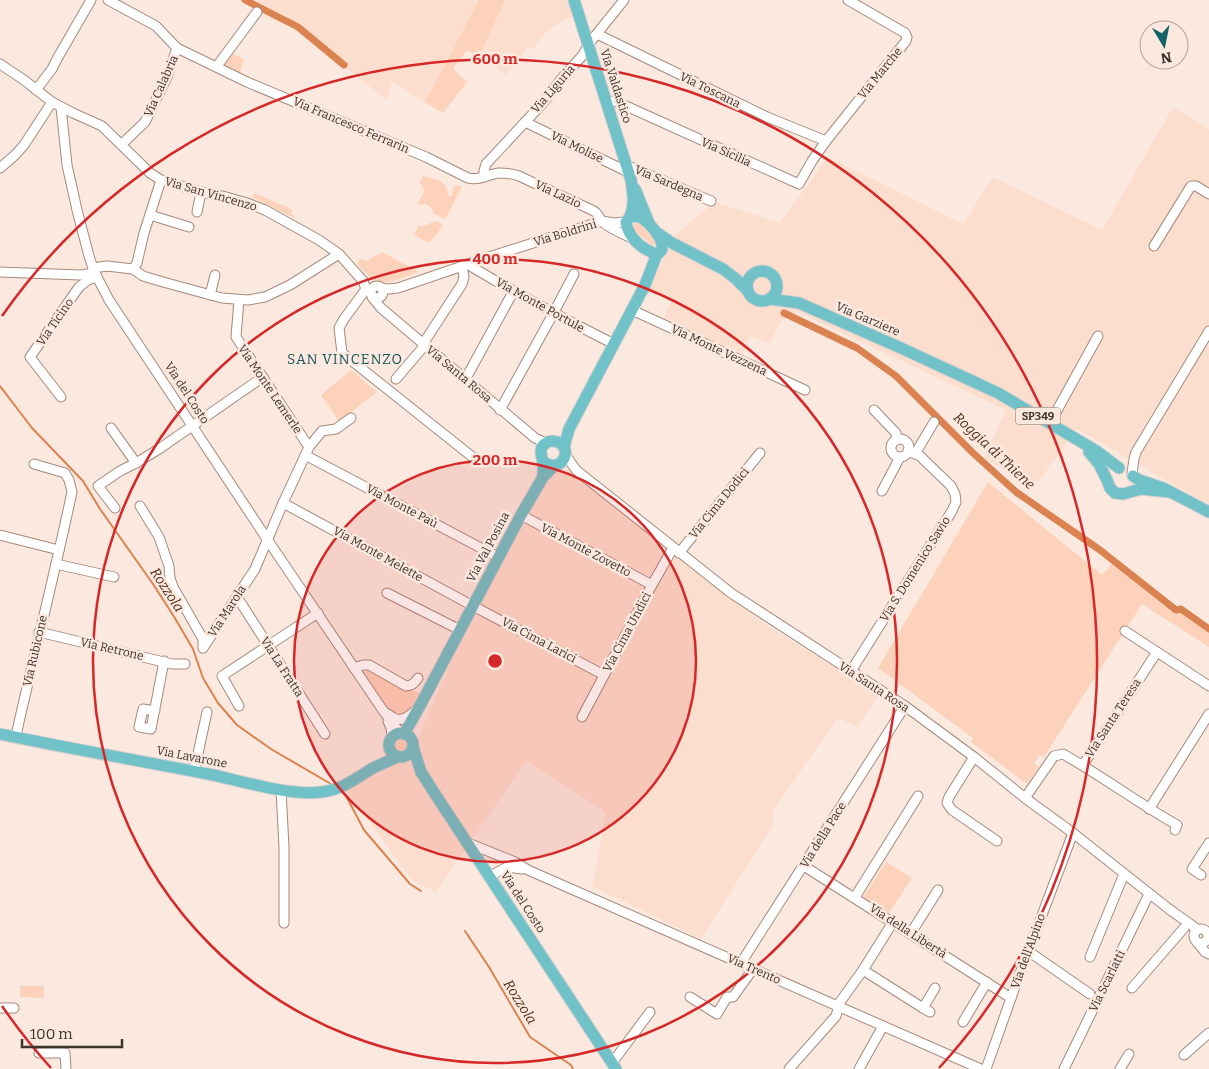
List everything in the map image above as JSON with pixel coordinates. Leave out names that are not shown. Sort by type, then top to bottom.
[{"type":"main road","name":"Via Valdastico","points":[[574,0],[629,172],[653,229],[662,241],[663,250],[659,253]]},
{"type":"main road","name":"Via Valdastico","points":[[628,220],[634,198],[629,172]]},
{"type":"main road","name":"Via Garziere","points":[[628,220],[636,216],[642,218],[672,243],[723,269],[757,300],[770,299],[799,303]]},
{"type":"main road","points":[[628,220],[628,232],[632,238],[643,247],[659,253]]},
{"type":"main road","name":"Via Val Posina","points":[[640,294],[646,264],[646,254],[643,247]]},
{"type":"main road","name":"Via Garziere","points":[[659,253],[674,250],[692,254]]},
{"type":"main road","name":"Via Val Posina","points":[[402,740],[498,557],[543,477],[552,449],[568,429],[632,310],[659,253]]},
{"type":"main road","name":"Via Garziere","points":[[723,269],[752,274],[762,271],[768,272],[773,275],[779,286],[799,303],[998,393],[1050,423]]},
{"type":"main road","points":[[748,291],[747,282],[752,274]]},
{"type":"main road","points":[[770,299],[776,292],[776,280]]},
{"type":"main road","name":"SP349","points":[[1050,423],[1078,439],[1120,468]]},
{"type":"main road","name":"SP349","points":[[1078,439],[1099,464],[1107,480]]},
{"type":"main road","points":[[552,449],[548,465],[556,465]]},
{"type":"main road","name":"Via Val Posina","points":[[543,477],[563,460],[552,449]]},
{"type":"main road","points":[[1170,492],[1145,489],[1123,494],[1116,493],[1110,488],[1107,480],[1112,470],[1126,468],[1139,480],[1163,488],[1209,512]]},
{"type":"main road","points":[[1128,492],[1133,486],[1132,475]]},
{"type":"main road","name":"Via Lavarone","points":[[0,734],[281,790],[307,792],[337,789],[374,768],[400,757]]},
{"type":"main road","points":[[400,757],[410,754],[402,740],[391,752],[422,772]]},
{"type":"main road","name":"Via Lavarone","points":[[374,768],[402,740]]},
{"type":"main road","name":"Via del Costo","points":[[402,740],[614,1066]]},
{"type":"street","points":[[36,90],[54,66],[91,0]]},
{"type":"street","name":"Via Francesco Ferrarin","points":[[108,0],[156,26],[178,48],[248,82],[426,156],[468,178],[484,177]]},
{"type":"street","name":"Via Liguria","points":[[484,177],[486,164],[542,104],[582,56],[624,0]]},
{"type":"street","name":"Via Marche","points":[[826,141],[906,41],[907,37],[905,33],[848,0]]},
{"type":"street","points":[[217,66],[257,12]]},
{"type":"street","name":"Via Toscana","points":[[597,34],[767,117],[826,141]]},
{"type":"street","name":"Via Calabria","points":[[122,144],[145,122],[178,48]]},
{"type":"street","name":"Via San Vincenzo","points":[[0,64],[52,102],[102,126],[150,173],[161,180],[244,202],[265,210],[311,235],[339,254],[373,290]]},
{"type":"street","points":[[0,168],[24,145],[52,102]]},
{"type":"street","name":"Via Sicilia","points":[[606,102],[614,102],[799,184],[826,141]]},
{"type":"street","name":"Via del Costo","points":[[61,107],[67,165],[71,184],[89,256],[95,273],[109,300],[384,712],[391,728],[402,740]]},
{"type":"street","name":"Via Molise","points":[[525,122],[629,172]]},
{"type":"street","name":"Via Sardegna","points":[[629,172],[711,201]]},
{"type":"street","name":"Via Lazio","points":[[484,177],[498,173],[519,176],[614,223],[628,220]]},
{"type":"street","points":[[133,269],[137,263],[144,233],[161,180]]},
{"type":"street","points":[[1154,246],[1191,186],[1196,186],[1209,194]]},
{"type":"street","points":[[197,212],[201,192]]},
{"type":"street","points":[[150,215],[189,228]]},
{"type":"street","name":"Via Boldrini","points":[[373,290],[398,288],[600,217],[632,238]]},
{"type":"street","points":[[0,272],[80,275],[95,273],[107,266],[133,269],[143,276],[222,298],[248,300],[265,297],[290,285],[339,254]]},
{"type":"street","points":[[396,379],[424,345],[462,284],[464,265]]},
{"type":"street","name":"Via Monte Portule","points":[[464,265],[553,314],[614,344]]},
{"type":"street","name":"Via Ticino","points":[[61,397],[30,357],[79,287],[95,273]]},
{"type":"street","points":[[500,410],[574,274]]},
{"type":"street","points":[[210,295],[215,275]]},
{"type":"street","points":[[373,290],[339,328],[342,353],[475,459]]},
{"type":"street","name":"Via Santa Rosa","points":[[373,290],[384,310],[500,410],[534,438],[552,449],[731,594],[905,706],[974,757],[1149,894],[1207,933]]},
{"type":"street","points":[[466,380],[513,292]]},
{"type":"street","name":"Via Monte Lemerle","points":[[239,300],[236,336],[307,451]]},
{"type":"street","name":"Via Monte Vezzena","points":[[632,310],[805,390]]},
{"type":"street","points":[[1120,468],[1136,452],[1209,331]]},
{"type":"street","points":[[1050,423],[1098,336]]},
{"type":"street","points":[[115,508],[98,486],[159,449],[262,377]]},
{"type":"street","points":[[874,410],[896,433],[896,440],[891,446],[891,451],[895,456],[900,457],[911,452],[934,422]]},
{"type":"street","points":[[267,539],[307,451],[322,431],[336,429],[351,418]]},
{"type":"street","points":[[111,428],[136,463]]},
{"type":"street","points":[[896,440],[905,441],[911,452]]},
{"type":"street","name":"Via Monte Paù","points":[[307,451],[498,557]]},
{"type":"street","name":"Via S. Domenico Savio","points":[[851,671],[956,502],[951,486],[920,456],[911,452]]},
{"type":"street","points":[[1132,475],[1136,452]]},
{"type":"street","name":"Via Cima Dodici","points":[[676,550],[760,453]]},
{"type":"street","points":[[882,491],[900,457]]},
{"type":"street","name":"Via Rubicone","points":[[17,738],[16,734],[72,492],[70,480],[65,473],[34,464]]},
{"type":"street","name":"Via Santa Rosa","points":[[556,465],[576,470]]},
{"type":"street","name":"Via Monte Melette","points":[[283,502],[473,606]]},
{"type":"street","name":"Via Marola","points":[[140,506],[160,537],[173,587],[203,639],[203,648],[255,569],[267,539]]},
{"type":"street","name":"Via Monte Zovetto","points":[[521,515],[652,585]]},
{"type":"street","points":[[0,535],[59,550]]},
{"type":"street","name":"Via Cima Undici","points":[[582,717],[652,585],[676,550]]},
{"type":"street","points":[[56,564],[114,577]]},
{"type":"street","points":[[387,593],[460,630]]},
{"type":"street","name":"Via La Fratta","points":[[239,600],[325,734]]},
{"type":"street","name":"Via Cima Larici","points":[[473,606],[604,675]]},
{"type":"street","points":[[238,706],[222,676],[318,613]]},
{"type":"street","points":[[1126,631],[1209,686]]},
{"type":"street","name":"Via Retrone","points":[[39,632],[172,664],[185,664]]},
{"type":"street","name":"Via Santa Teresa","points":[[1025,798],[1054,756],[1063,754],[1082,765],[1157,652]]},
{"type":"street","points":[[154,711],[164,661]]},
{"type":"street","points":[[354,668],[368,665],[406,686],[414,684],[418,678]]},
{"type":"street","name":"Via della Pace","points":[[741,963],[905,706]]},
{"type":"street","points":[[384,712],[395,720],[402,720],[419,708]]},
{"type":"street","points":[[194,772],[207,712]]},
{"type":"street","points":[[1149,809],[1209,714]]},
{"type":"street","points":[[974,757],[947,803],[952,810],[997,841]]},
{"type":"street","points":[[1082,765],[1149,809],[1178,825],[1175,830]]},
{"type":"street","points":[[281,790],[284,848],[284,924]]},
{"type":"street","points":[[855,897],[918,796]]},
{"type":"street","name":"Via dell'Alpino","points":[[986,1069],[1072,833]]},
{"type":"street","name":"Via Trento","points":[[468,843],[515,862],[528,870],[981,1069]]},
{"type":"street","points":[[1201,875],[1192,868],[1209,843]]},
{"type":"street","points":[[483,866],[491,858],[498,855]]},
{"type":"street","name":"Via della Libertà","points":[[804,866],[1011,998]]},
{"type":"street","name":"Via Trento","points":[[490,876],[507,867],[528,870]]},
{"type":"street","points":[[1090,956],[1124,874]]},
{"type":"street","points":[[911,933],[938,890]]},
{"type":"street","name":"Via Scarlatti","points":[[1064,1069],[1149,894]]},
{"type":"street","name":"Via Santa Rosa","points":[[1169,909],[1205,952],[1209,954]]},
{"type":"street","points":[[790,1069],[836,1016],[840,1002],[863,970],[893,922]]},
{"type":"street","points":[[1132,988],[1184,928]]},
{"type":"street","points":[[1194,932],[1207,933],[1206,940],[1202,943],[1195,940],[1194,932]]},
{"type":"street","points":[[1028,951],[1090,994]]},
{"type":"street","points":[[690,997],[717,1014],[727,996],[733,997],[753,969]]},
{"type":"street","points":[[863,970],[926,1010],[935,988]]},
{"type":"street","points":[[963,1022],[987,982]]},
{"type":"street","points":[[0,1008],[14,1008]]},
{"type":"street","points":[[614,1066],[650,1012]]},
{"type":"street","points":[[859,1069],[883,1026]]},
{"type":"street","points":[[1184,1055],[1209,1033]]},
{"type":"street","points":[[39,1053],[65,1053],[66,1069]]},
{"type":"street","points":[[1120,1069],[1129,1054]]},
{"type":"shaded area","points":[[241,0],[479,0],[425,102],[392,82],[387,100],[295,28]]},
{"type":"shaded area","points":[[479,0],[505,0],[479,57],[467,50],[453,69],[467,82],[443,113],[425,102]]},
{"type":"shaded area","points":[[505,0],[568,0],[573,16],[549,29],[533,49],[528,48],[506,75],[479,57]]},
{"type":"shaded area","points":[[229,52],[244,59],[240,73],[221,66]]},
{"type":"shaded area","points":[[1173,107],[1209,129],[1209,330],[1202,343],[1209,347],[1209,505],[1077,429],[1035,486],[984,458],[1006,410],[797,312],[781,321],[769,344],[751,336],[741,357],[663,321],[672,299],[650,289],[672,237],[715,202],[780,223],[828,157],[963,224],[993,177],[1102,230]]},
{"type":"shaded area","points":[[423,176],[443,183],[449,196],[452,196],[453,188],[457,185],[462,187],[445,219],[434,214],[432,208],[428,205],[417,205],[425,190],[419,183]]},
{"type":"shaded area","points":[[255,193],[293,210],[291,214],[295,216],[294,218],[252,197]]},
{"type":"shaded area","points":[[437,221],[443,224],[429,243],[414,235],[418,226]]},
{"type":"shaded area","points":[[638,221],[654,239],[656,244],[651,244],[634,230],[634,223]]},
{"type":"shaded area","points":[[382,252],[419,272],[385,282],[372,278],[357,263],[360,259],[367,261]]},
{"type":"shaded area","points":[[351,370],[377,392],[339,421],[321,395]]},
{"type":"shaded area","points":[[569,469],[763,623],[879,695],[857,727],[838,718],[774,809],[772,827],[701,939],[592,886],[606,812],[526,761],[436,892],[412,880],[346,790],[410,756],[455,653],[551,473]]},
{"type":"shaded area","points":[[988,482],[1102,575],[1113,563],[1209,631],[1209,647],[1142,604],[1044,757],[1040,755],[1034,763],[1039,767],[1027,784],[971,742],[973,738],[878,668]]},
{"type":"shaded area","points":[[368,670],[409,691],[422,692],[406,715],[393,717],[362,673]]},
{"type":"shaded area","points":[[400,737],[406,739],[408,745],[406,751],[400,753],[394,751],[392,745],[394,739]]},
{"type":"shaded area","points":[[886,862],[912,878],[889,913],[863,897]]},
{"type":"shaded area","points":[[20,986],[44,986],[44,998],[20,997]]},
{"type":"waterway","name":"Roggia di Thiene","points":[[245,0],[298,27],[344,65]]},
{"type":"waterway","name":"Roggia di Thiene","points":[[784,313],[857,348],[896,376],[973,453],[1016,492],[1100,550],[1176,610],[1181,609],[1209,629]]},
{"type":"waterway","name":"Rozzola","points":[[0,386],[32,428],[83,481],[173,615],[193,649],[203,678],[218,703],[237,725],[271,749],[331,784]]},
{"type":"waterway","name":"Rozzola","points":[[345,794],[364,830],[410,884],[421,891]]},
{"type":"waterway","name":"Rozzola","points":[[465,931],[489,967],[530,1037],[571,1065],[573,1069]]},
{"type":"district","name":"SAN VINCENZO","points":[[345,359]]}]
